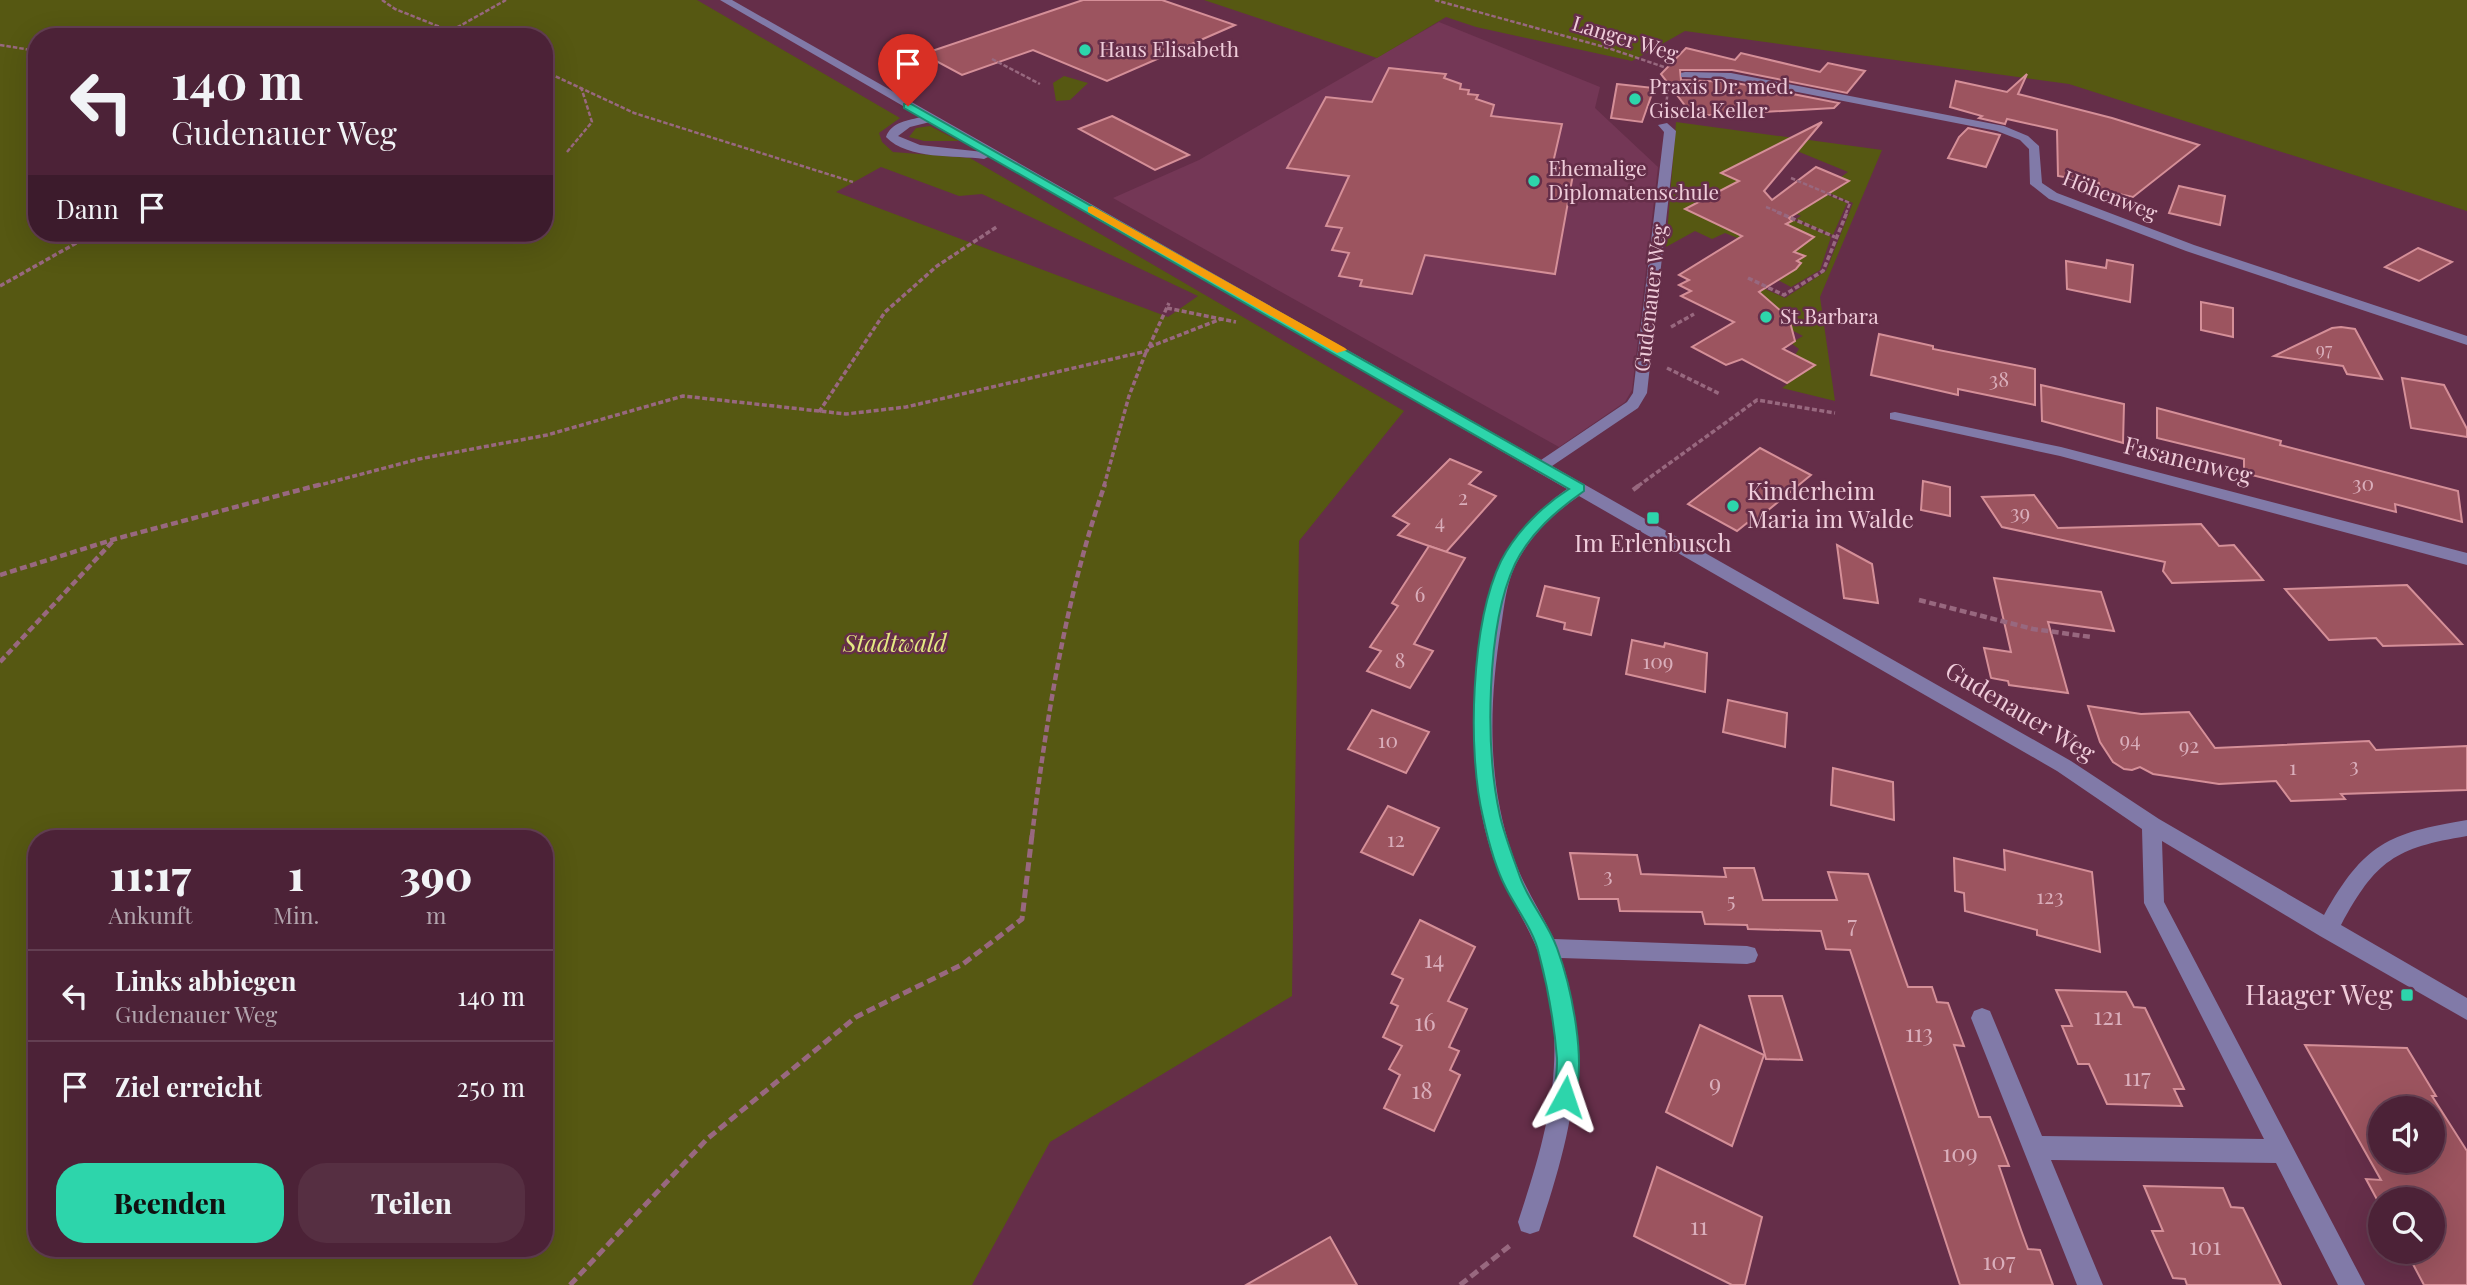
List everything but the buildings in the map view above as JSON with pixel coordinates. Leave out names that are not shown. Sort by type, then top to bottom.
[{"type":"street","name":"Gudenauer Weg","points":[[725,0],[2064,766],[2152,825],[2467,1010]]},
{"type":"street","name":"Höhenweg","points":[[1685,75],[1731,76],[2000,128],[2024,138],[2035,148],[2036,184],[2053,195],[2190,248],[2467,341]]},
{"type":"street","points":[[930,118],[906,124],[893,132],[892,137],[909,148],[945,149],[1001,159]]},
{"type":"street","name":"Gudenauer Weg","points":[[1542,466],[1633,405],[1640,393],[1670,131],[1663,125]]},
{"type":"street","name":"Fasanenweg","points":[[1895,416],[2061,452],[2467,559]]},
{"type":"street","points":[[1530,1222],[1561,1124],[1569,1071],[1564,1018],[1548,948],[1513,882],[1491,817],[1484,763],[1483,709],[1487,652],[1497,598],[1508,562],[1547,510],[1579,488]]},
{"type":"street","points":[[2152,825],[2154,902],[2351,1285]]},
{"type":"street","points":[[2327,930],[2361,870],[2381,854],[2403,841],[2467,828]]},
{"type":"street","points":[[1548,948],[1747,955]]},
{"type":"street","points":[[1982,1018],[2090,1285]]},
{"type":"street","points":[[2035,1147],[2282,1151]]},
{"type":"path","points":[[382,0],[395,9],[443,28]]},
{"type":"path","points":[[456,28],[506,0]]},
{"type":"path","name":"Langer Weg","points":[[1435,0],[1608,48],[1685,75]]},
{"type":"path","points":[[0,46],[28,50]]},
{"type":"path","points":[[992,59],[1040,84]]},
{"type":"path","points":[[553,75],[634,113],[853,182]]},
{"type":"path","points":[[1663,125],[1670,78],[1685,75]]},
{"type":"path","points":[[567,152],[593,122],[581,87]]},
{"type":"path","points":[[1748,278],[1784,295],[1823,271],[1850,203],[1791,178]]},
{"type":"path","points":[[1766,207],[1835,237]]},
{"type":"path","points":[[819,413],[885,312],[937,266],[998,226]]},
{"type":"path","points":[[0,286],[78,242]]},
{"type":"path","points":[[570,1285],[707,1139],[856,1017],[963,964],[1022,919],[1040,769],[1083,545],[1115,456],[1129,397],[1168,306],[1247,324]]},
{"type":"path","points":[[0,575],[114,539],[419,459],[547,435],[682,396],[819,413],[846,414],[906,407],[1148,349],[1221,319]]},
{"type":"path","points":[[1644,356],[1720,394]]},
{"type":"path","points":[[1611,506],[1757,400],[1835,413]]},
{"type":"path","points":[[0,662],[114,539]]},
{"type":"path","points":[[1919,600],[2033,629],[2091,637]]},
{"type":"path","points":[[1461,1285],[1511,1245],[1530,1222]]},
{"type":"shaded area","points":[[1439,22],[1600,87],[1595,108],[1658,167],[1632,390],[1625,402],[1559,447],[1113,198],[1199,160]]},
{"type":"green space","name":"Stadtwald","points":[[0,0],[697,0],[900,118],[879,133],[882,142],[893,152],[970,158],[1404,411],[1299,541],[1292,996],[1050,1142],[972,1285],[0,1285]],"holes":[[[881,167],[959,196],[982,194],[1198,296],[1168,317],[836,192]]]},
{"type":"green space","points":[[1204,0],[2467,0],[2467,211],[2069,84],[1685,31],[1632,61],[1476,27],[1446,17],[1377,58]]},
{"type":"green space","points":[[1064,76],[1088,83],[1070,100],[1056,101],[1053,83]]},
{"type":"green space","points":[[1676,122],[1882,150],[1820,297],[1835,401],[1782,388],[1804,372],[1804,359],[1795,355],[1799,349],[1791,343],[1803,336],[1786,327],[1790,321],[1783,311],[1752,294],[1763,288],[1785,298],[1826,271],[1853,203],[1812,186],[1818,182],[1837,190],[1848,181],[1841,177],[1848,172],[1797,151],[1788,152],[1773,146],[1721,173],[1740,181],[1686,209],[1749,234],[1740,239],[1725,233],[1712,239],[1695,231],[1666,247]]},
{"type":"green space","points":[[930,126],[959,141],[924,141],[909,137],[916,128]]},
{"type":"green space","points":[[1808,187],[1847,203],[1833,235],[1796,219],[1801,216],[1773,204]]},
{"type":"green space","points":[[1791,219],[1831,237],[1820,270],[1791,287],[1778,280],[1804,256],[1794,252],[1784,223]]},
{"type":"slow traffic","points":[[1092,210],[1341,350]]},
{"type":"place","name":"Haus Elisabeth","points":[[1085,50]]},
{"type":"place","name":"Praxis Dr. med. Gisela Keller","points":[[1635,99]]},
{"type":"place","name":"Ehemalige Diplomatenschule","points":[[1534,181]]},
{"type":"place","name":"St.Barbara","points":[[1766,317]]},
{"type":"place","name":"Kinderheim Maria im Walde","points":[[1733,506]]},
{"type":"place","name":"Im Erlenbusch","points":[[1653,518]]},
{"type":"place","name":"Haager Weg","points":[[2407,995]]},
{"type":"route","points":[[908,106],[1439,405],[1579,488],[1547,510],[1527,533],[1508,562],[1497,598],[1487,652],[1483,709],[1484,763],[1491,817],[1513,882],[1548,948],[1564,1018],[1569,1071],[1565,1097]]}]
